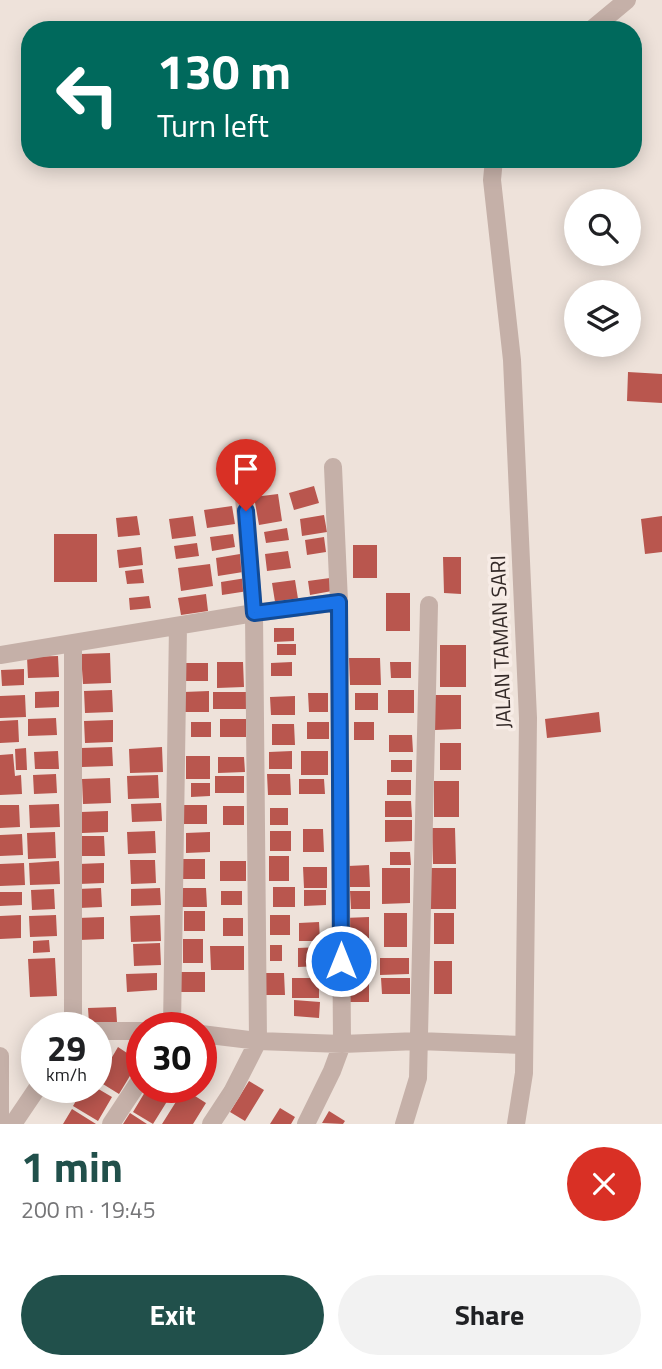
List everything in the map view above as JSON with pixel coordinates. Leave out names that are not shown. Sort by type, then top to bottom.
[{"type":"street","points":[[602,21],[627,0]]},
{"type":"street","name":"JALAN TAMAN SARI","points":[[493,168],[492,180],[512,360],[528,719],[524,1073],[516,1124]]},
{"type":"street","points":[[306,1124],[342,1044],[339,602],[333,467]]},
{"type":"street","points":[[211,1124],[232,1092],[258,1041],[254,613],[243,485]]},
{"type":"street","points":[[0,655],[254,613],[339,602]]},
{"type":"street","points":[[404,1124],[418,1078],[429,606]]},
{"type":"street","points":[[173,1012],[178,626]]},
{"type":"street","points":[[73,643],[73,1012]]},
{"type":"street","points":[[217,1036],[258,1041],[342,1044],[418,1041],[523,1045]]},
{"type":"street","points":[[0,1056],[0,1124]]},
{"type":"street","points":[[111,1124],[126,1101]]},
{"type":"street","points":[[13,1124],[27,1103]]},
{"type":"building","points":[[628,372],[662,374],[662,403],[627,401]]},
{"type":"building","points":[[314,486],[319,503],[294,510],[289,493]]},
{"type":"building","points":[[278,494],[282,521],[259,525],[254,497]]},
{"type":"building","points":[[232,506],[235,524],[207,528],[204,510]]},
{"type":"building","points":[[324,515],[327,532],[302,536],[300,519]]},
{"type":"building","points":[[137,516],[140,535],[118,537],[116,518]]},
{"type":"building","points":[[193,516],[196,536],[172,539],[169,519]]},
{"type":"building","points":[[662,516],[662,552],[645,554],[641,519]]},
{"type":"building","points":[[287,528],[289,540],[266,543],[264,532]]},
{"type":"building","points":[[54,534],[97,534],[97,582],[54,582]]},
{"type":"building","points":[[233,534],[235,547],[212,551],[210,537]]},
{"type":"building","points":[[324,537],[326,552],[307,555],[305,540]]},
{"type":"building","points":[[197,543],[199,556],[176,559],[174,546]]},
{"type":"building","points":[[353,545],[377,545],[377,578],[353,578]]},
{"type":"building","points":[[141,547],[143,565],[119,568],[117,550]]},
{"type":"building","points":[[288,551],[291,568],[267,571],[265,554]]},
{"type":"building","points":[[240,554],[243,572],[218,576],[216,558]]},
{"type":"building","points":[[443,557],[461,557],[461,594],[444,593]]},
{"type":"building","points":[[210,564],[213,586],[181,591],[178,568]]},
{"type":"building","points":[[142,569],[144,583],[127,584],[125,571]]},
{"type":"building","points":[[246,578],[248,591],[222,595],[221,582]]},
{"type":"building","points":[[330,578],[332,591],[310,595],[308,581]]},
{"type":"building","points":[[295,580],[299,605],[276,608],[272,583]]},
{"type":"building","points":[[386,593],[410,593],[410,631],[386,631]]},
{"type":"building","points":[[206,594],[208,611],[181,615],[178,598]]},
{"type":"building","points":[[149,596],[151,608],[130,610],[129,598]]},
{"type":"building","points":[[274,628],[294,628],[294,641],[274,642]]},
{"type":"building","points":[[277,644],[296,644],[296,655],[277,655]]},
{"type":"building","points":[[440,645],[466,645],[466,687],[440,687]]},
{"type":"building","points":[[110,653],[111,683],[83,684],[81,654]]},
{"type":"building","points":[[58,656],[59,677],[28,678],[27,657]]},
{"type":"building","points":[[349,658],[380,658],[381,685],[350,685]]},
{"type":"building","points":[[217,662],[243,662],[244,687],[217,688]]},
{"type":"building","points":[[292,662],[292,676],[271,676],[271,663]]},
{"type":"building","points":[[390,662],[411,662],[411,678],[391,678]]},
{"type":"building","points":[[184,663],[208,663],[208,681],[183,681]]},
{"type":"building","points":[[24,669],[24,685],[2,686],[1,670]]},
{"type":"building","points":[[112,690],[113,712],[85,713],[84,691]]},
{"type":"building","points":[[388,690],[414,690],[414,713],[388,713]]},
{"type":"building","points":[[59,691],[59,707],[35,708],[35,692]]},
{"type":"building","points":[[209,691],[209,712],[184,712],[184,692]]},
{"type":"building","points":[[213,692],[249,692],[249,709],[213,709]]},
{"type":"building","points":[[308,693],[328,693],[328,712],[309,712]]},
{"type":"building","points":[[355,693],[378,693],[378,710],[355,710]]},
{"type":"building","points":[[25,695],[26,717],[0,718],[0,696]]},
{"type":"building","points":[[435,695],[461,695],[461,729],[435,730]]},
{"type":"building","points":[[295,696],[295,715],[271,715],[270,697]]},
{"type":"building","points":[[599,712],[601,732],[547,738],[545,719]]},
{"type":"building","points":[[56,718],[57,735],[28,736],[28,719]]},
{"type":"building","points":[[220,719],[246,719],[246,737],[220,737]]},
{"type":"building","points":[[18,720],[19,742],[0,743],[0,721]]},
{"type":"building","points":[[113,720],[113,742],[85,743],[84,721]]},
{"type":"building","points":[[191,722],[211,722],[211,737],[191,737]]},
{"type":"building","points":[[307,722],[329,722],[329,739],[307,739]]},
{"type":"building","points":[[354,722],[374,722],[374,740],[354,740]]},
{"type":"building","points":[[272,724],[294,724],[295,745],[272,745]]},
{"type":"building","points":[[389,735],[412,735],[413,752],[389,752]]},
{"type":"building","points":[[440,743],[461,743],[461,770],[440,770]]},
{"type":"building","points":[[112,747],[113,766],[82,767],[81,748]]},
{"type":"building","points":[[162,747],[163,772],[130,773],[129,749]]},
{"type":"building","points":[[26,748],[27,770],[16,770],[15,749]]},
{"type":"building","points":[[58,751],[59,769],[35,769],[34,752]]},
{"type":"building","points":[[292,751],[292,769],[269,769],[269,752]]},
{"type":"building","points":[[301,751],[328,751],[328,775],[301,775]]},
{"type":"building","points":[[13,754],[15,776],[21,775],[22,794],[0,795],[0,755]]},
{"type":"building","points":[[186,756],[210,756],[210,779],[186,779]]},
{"type":"building","points":[[218,757],[244,757],[245,772],[218,773]]},
{"type":"building","points":[[391,760],[412,760],[412,772],[391,772]]},
{"type":"building","points":[[56,774],[57,793],[34,794],[33,775]]},
{"type":"building","points":[[267,774],[290,774],[291,795],[268,795]]},
{"type":"building","points":[[158,775],[159,798],[128,799],[127,776]]},
{"type":"building","points":[[215,776],[244,776],[244,793],[215,793]]},
{"type":"building","points":[[110,778],[111,803],[83,804],[82,779]]},
{"type":"building","points":[[299,779],[324,779],[325,794],[299,794]]},
{"type":"building","points":[[387,780],[411,780],[411,795],[387,795]]},
{"type":"building","points":[[434,781],[459,781],[459,817],[434,817]]},
{"type":"building","points":[[191,783],[210,783],[210,796],[191,797]]},
{"type":"building","points":[[385,801],[411,801],[412,817],[385,817]]},
{"type":"building","points":[[161,803],[162,821],[132,822],[131,804]]},
{"type":"building","points":[[59,804],[60,827],[30,828],[29,805]]},
{"type":"building","points":[[0,805],[19,805],[20,827],[0,828]]},
{"type":"building","points":[[182,805],[207,805],[207,824],[182,824]]},
{"type":"building","points":[[223,806],[244,806],[244,825],[223,825]]},
{"type":"building","points":[[270,808],[288,808],[288,825],[270,825]]},
{"type":"building","points":[[108,811],[108,832],[82,833],[81,812]]},
{"type":"building","points":[[385,820],[412,820],[412,841],[385,842]]},
{"type":"building","points":[[432,828],[455,828],[456,864],[433,864]]},
{"type":"building","points":[[303,829],[323,829],[324,852],[303,852]]},
{"type":"building","points":[[155,831],[156,853],[128,854],[127,832]]},
{"type":"building","points":[[270,831],[291,831],[291,851],[270,851]]},
{"type":"building","points":[[55,832],[56,858],[28,859],[27,833]]},
{"type":"building","points":[[210,832],[210,852],[186,853],[186,833]]},
{"type":"building","points":[[22,834],[23,855],[0,856],[0,835]]},
{"type":"building","points":[[81,836],[104,836],[105,856],[81,856]]},
{"type":"building","points":[[390,852],[410,852],[411,865],[390,865]]},
{"type":"building","points":[[269,856],[289,856],[289,881],[269,881]]},
{"type":"building","points":[[182,859],[205,859],[205,879],[183,879]]},
{"type":"building","points":[[130,860],[155,860],[156,883],[131,884]]},
{"type":"building","points":[[59,861],[60,884],[30,885],[29,863]]},
{"type":"building","points":[[220,861],[246,861],[246,881],[220,881]]},
{"type":"building","points":[[24,863],[25,885],[0,886],[0,864]]},
{"type":"building","points":[[104,863],[104,883],[79,884],[79,864]]},
{"type":"building","points":[[369,865],[370,887],[348,887],[348,866]]},
{"type":"building","points":[[303,867],[327,867],[327,888],[304,888]]},
{"type":"building","points":[[382,868],[410,868],[410,903],[382,904]]},
{"type":"building","points":[[428,868],[456,868],[456,909],[428,909]]},
{"type":"building","points":[[273,887],[295,887],[295,907],[273,907]]},
{"type":"building","points":[[101,888],[102,907],[79,908],[78,889]]},
{"type":"building","points":[[160,888],[161,905],[131,906],[131,889]]},
{"type":"building","points":[[175,888],[206,888],[207,907],[175,907]]},
{"type":"building","points":[[54,889],[55,909],[32,910],[31,890]]},
{"type":"building","points":[[304,890],[326,890],[326,905],[304,906]]},
{"type":"building","points":[[221,891],[242,891],[242,905],[221,905]]},
{"type":"building","points":[[350,891],[370,891],[370,909],[351,909]]},
{"type":"building","points":[[0,892],[22,892],[22,905],[0,906]]},
{"type":"building","points":[[184,911],[205,911],[205,931],[184,931]]},
{"type":"building","points":[[384,913],[407,913],[407,947],[384,947]]},
{"type":"building","points":[[434,913],[454,913],[454,944],[434,944]]},
{"type":"building","points":[[21,915],[21,938],[0,939],[0,916]]},
{"type":"building","points":[[56,915],[57,936],[30,937],[29,916]]},
{"type":"building","points":[[160,915],[161,941],[131,942],[130,916]]},
{"type":"building","points":[[270,915],[290,915],[290,935],[270,935]]},
{"type":"building","points":[[104,917],[104,939],[79,940],[78,918]]},
{"type":"building","points":[[369,917],[369,938],[344,938],[344,918]]},
{"type":"building","points":[[223,918],[243,918],[243,936],[223,936]]},
{"type":"building","points":[[319,922],[320,941],[299,941],[299,923]]},
{"type":"building","points":[[183,939],[203,939],[203,963],[183,963]]},
{"type":"building","points":[[49,940],[50,952],[33,953],[33,941]]},
{"type":"building","points":[[160,943],[161,965],[134,966],[133,944]]},
{"type":"building","points":[[270,945],[282,945],[282,961],[270,961]]},
{"type":"building","points":[[344,945],[369,945],[369,967],[344,967]]},
{"type":"building","points":[[210,946],[244,946],[244,970],[211,970]]},
{"type":"building","points":[[321,947],[321,966],[298,967],[298,948]]},
{"type":"building","points":[[55,958],[57,996],[30,997],[28,959]]},
{"type":"building","points":[[380,958],[409,958],[409,974],[380,975]]},
{"type":"building","points":[[434,961],[452,961],[452,994],[434,994]]},
{"type":"building","points":[[181,972],[205,972],[205,992],[181,992]]},
{"type":"building","points":[[157,973],[157,990],[127,992],[126,974]]},
{"type":"building","points":[[264,973],[284,973],[285,995],[264,995]]},
{"type":"building","points":[[345,974],[369,974],[369,1002],[346,1002]]},
{"type":"building","points":[[292,978],[319,978],[319,998],[292,998]]},
{"type":"building","points":[[381,978],[410,978],[410,994],[382,994]]},
{"type":"building","points":[[294,1000],[320,1002],[319,1018],[294,1016]]},
{"type":"building","points":[[116,1007],[117,1022],[112,1022],[112,1012],[88,1012],[88,1008]]},
{"type":"building","points":[[118,1047],[126,1052],[126,1082],[119,1094],[112,1090],[112,1057]]},
{"type":"building","points":[[249,1081],[264,1090],[245,1121],[230,1112]]},
{"type":"building","points":[[75,1103],[108,1103],[98,1121],[73,1106]]},
{"type":"building","points":[[138,1103],[166,1103],[153,1124],[133,1112]]},
{"type":"building","points":[[175,1103],[206,1103],[193,1124],[162,1124]]},
{"type":"building","points":[[280,1108],[295,1117],[291,1124],[270,1124]]},
{"type":"building","points":[[72,1109],[96,1124],[63,1124]]},
{"type":"building","points":[[329,1111],[345,1121],[343,1124],[322,1123]]},
{"type":"building","points":[[130,1113],[147,1124],[123,1124]]},
{"type":"route","points":[[246,511],[254,613],[339,602],[341,961]]}]
